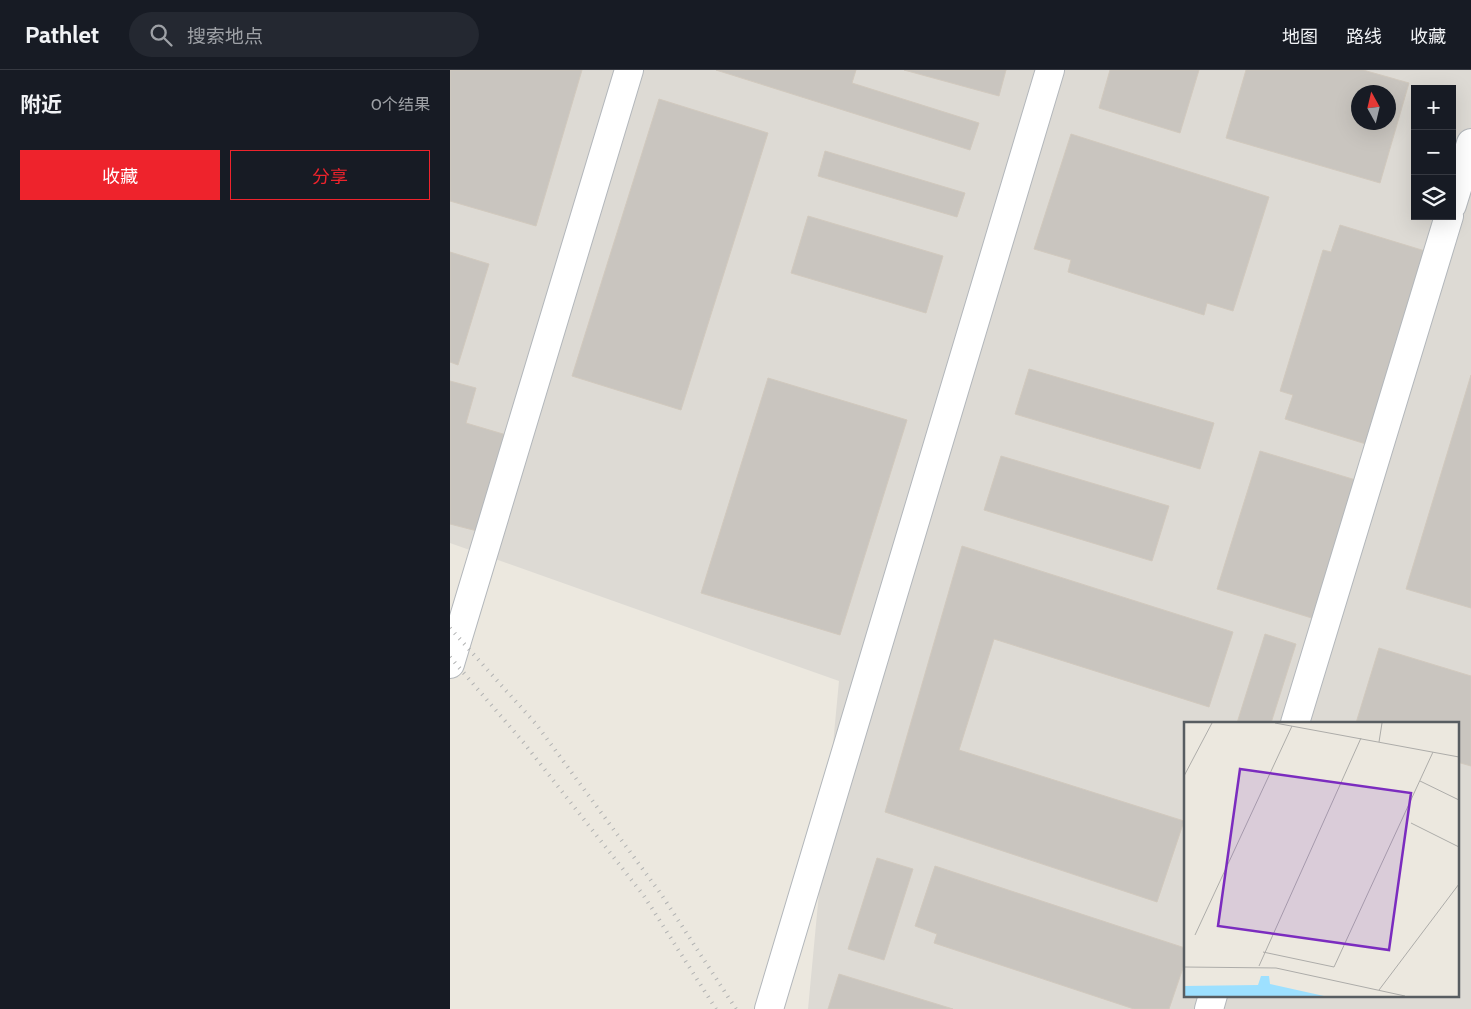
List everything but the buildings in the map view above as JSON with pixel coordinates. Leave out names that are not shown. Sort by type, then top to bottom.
[{"type":"street","points":[[450,664],[630,70]]},
{"type":"street","points":[[769,1009],[1050,70]]},
{"type":"street","points":[[1456,192],[1471,143]]},
{"type":"street","points":[[1295,722],[1448,220]]},
{"type":"street","points":[[1208,1009],[1213,996]]},
{"type":"shaded area","points":[[450,70],[1471,70],[1471,1009],[808,1009],[839,681],[450,543]]},
{"type":"railway","points":[[450,628],[536,724],[661,894],[736,1009]]},
{"type":"railway","points":[[450,657],[524,743],[644,896],[716,1009]]}]
